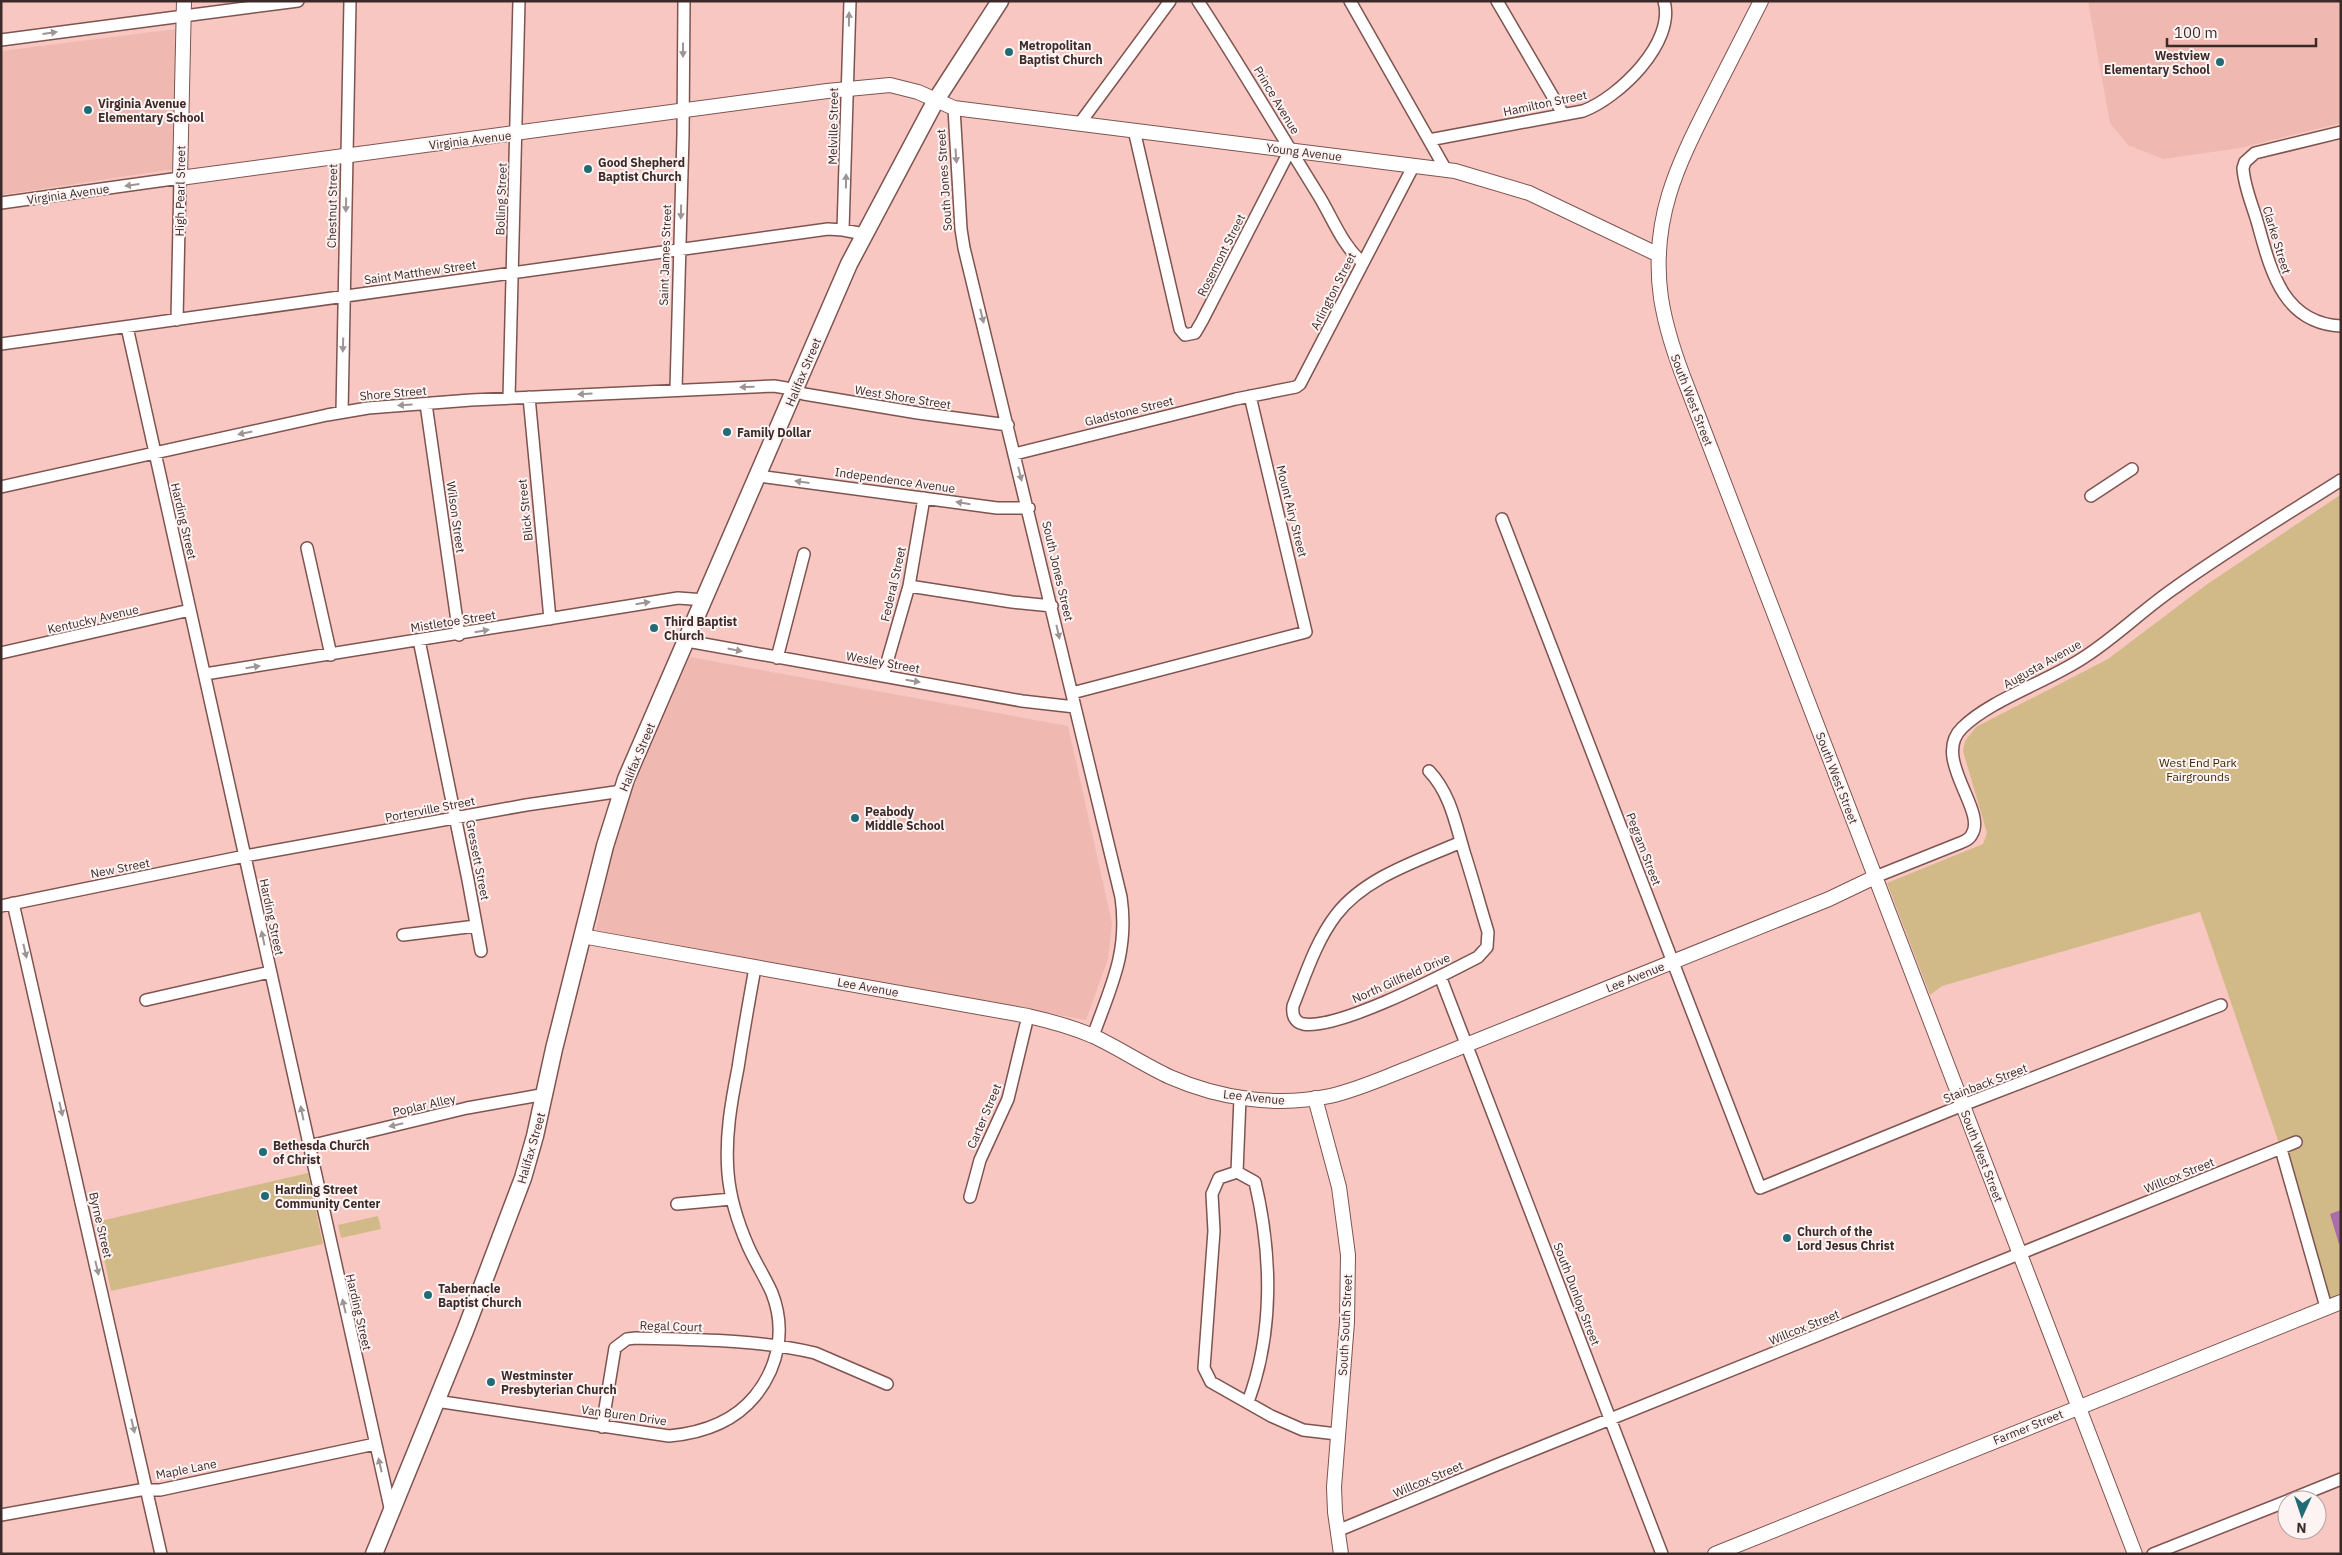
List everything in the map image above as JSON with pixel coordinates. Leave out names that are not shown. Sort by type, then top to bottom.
[{"type":"main road","name":"Halifax Street","points":[[374,1554],[514,1203],[535,1136],[582,936],[605,846],[622,791],[849,264],[936,100],[1000,1]]},
{"type":"street","name":"High Pearl Street","points":[[177,320],[184,1]]},
{"type":"street","points":[[1,40],[298,1]]},
{"type":"street","name":"Chestnut Street","points":[[342,412],[350,1]]},
{"type":"street","name":"Bolling Street","points":[[510,398],[519,1]]},
{"type":"street","name":"Saint James Street","points":[[676,389],[684,1]]},
{"type":"street","name":"Melville Street","points":[[843,230],[850,1]]},
{"type":"street","points":[[1080,124],[1170,1]]},
{"type":"street","name":"Prince Avenue","points":[[1198,1],[1327,208],[1345,244],[1363,263]]},
{"type":"street","points":[[1350,1],[1446,170]]},
{"type":"street","points":[[1497,1],[1563,114]]},
{"type":"street","name":"Hamilton Street","points":[[1429,140],[1596,106],[1618,91],[1630,79],[1660,38],[1666,17],[1664,1]]},
{"type":"street","name":"South West Street","points":[[1761,1],[1683,152],[1665,206],[1659,255],[1661,298],[1671,345],[2135,1554]]},
{"type":"street","name":"Virginia Avenue","points":[[1,203],[847,88],[890,85],[918,92],[936,100]]},
{"type":"street","name":"Young Avenue","points":[[936,100],[954,108],[1414,165],[1474,175],[1529,193],[1659,255]]},
{"type":"street","name":"South Jones Street","points":[[954,108],[961,229],[1016,454],[1123,912],[1124,932],[1119,964],[1093,1036]]},
{"type":"street","name":"Rosemont Street","points":[[1134,130],[1174,304],[1182,332],[1190,335],[1195,333],[1290,150]]},
{"type":"street","name":"Clarke Street","points":[[2341,132],[2255,153],[2250,156],[2243,168],[2275,280],[2289,301],[2299,311],[2323,324],[2341,326]]},
{"type":"street","name":"Arlington Street","points":[[1250,396],[1296,387],[1300,384],[1414,165]]},
{"type":"street","name":"Saint Matthew Street","points":[[1,344],[828,229],[843,230]]},
{"type":"street","points":[[843,230],[864,234]]},
{"type":"street","name":"Harding Street","points":[[127,327],[391,1512]]},
{"type":"street","name":"Shore Street","points":[[1,486],[342,412],[510,398],[676,389],[774,386],[795,391]]},
{"type":"street","name":"West Shore Street","points":[[795,391],[918,414],[1008,425]]},
{"type":"street","name":"Gladstone Street","points":[[1016,454],[1250,396]]},
{"type":"street","name":"Mount Airy Street","points":[[1072,693],[1306,632],[1250,396]]},
{"type":"street","name":"Blick Street","points":[[529,397],[550,619]]},
{"type":"street","name":"Wilson Street","points":[[426,404],[459,635]]},
{"type":"street","points":[[2091,496],[2132,469]]},
{"type":"street","name":"Independence Avenue","points":[[758,476],[997,508],[1028,508]]},
{"type":"street","name":"Augusta Avenue","points":[[1875,877],[1960,843],[1969,839],[1974,833],[1974,820],[1952,751],[1957,734],[1973,718],[2087,656],[2176,586],[2341,480]]},
{"type":"street","name":"Federal Street","points":[[883,676],[909,586],[924,498]]},
{"type":"street","name":"Pegram Street","points":[[1502,519],[1760,1188]]},
{"type":"street","points":[[307,548],[331,655]]},
{"type":"street","points":[[777,658],[804,554]]},
{"type":"street","points":[[909,586],[1012,602],[1052,606]]},
{"type":"street","name":"Mistletoe Street","points":[[204,674],[459,635],[678,598],[705,600]]},
{"type":"street","name":"Kentucky Avenue","points":[[1,653],[190,610]]},
{"type":"street","name":"Gressett Street","points":[[419,640],[481,951]]},
{"type":"street","name":"Wesley Street","points":[[687,641],[1022,701],[1075,707]]},
{"type":"street","points":[[1429,772],[1446,795],[1461,842]]},
{"type":"street","name":"Porterville Street","points":[[244,856],[526,805],[622,791]]},
{"type":"street","name":"North Gillfield Drive","points":[[1461,842],[1489,939],[1487,947],[1478,957],[1359,1012],[1313,1023],[1298,1022],[1292,1013],[1293,1006],[1326,931],[1335,916],[1356,894],[1381,879],[1461,842]]},
{"type":"street","name":"New Street","points":[[7,905],[244,856]]},
{"type":"street","name":"Lee Avenue","points":[[582,936],[1028,1016],[1093,1036],[1171,1077],[1195,1086],[1240,1098],[1265,1100],[1315,1098],[1353,1090],[1829,899],[1875,877]]},
{"type":"street","name":"Byrne Street","points":[[7,905],[161,1554]]},
{"type":"street","points":[[404,936],[476,926]]},
{"type":"street","name":"Van Buren Drive","points":[[436,1401],[669,1436],[687,1434],[714,1427],[745,1406],[764,1385],[775,1362],[779,1346],[780,1334],[775,1303],[747,1245],[732,1199],[727,1159],[728,1128],[755,968]]},
{"type":"street","points":[[146,1000],[270,972]]},
{"type":"street","name":"South Dunlop Street","points":[[1440,976],[1662,1554]]},
{"type":"street","name":"Stainback Street","points":[[1760,1188],[1963,1105],[2221,1005]]},
{"type":"street","name":"Carter Street","points":[[970,1197],[980,1160],[1008,1099],[1028,1016]]},
{"type":"street","name":"Poplar Alley","points":[[309,1146],[443,1114],[546,1094]]},
{"type":"street","points":[[1236,1172],[1240,1098]]},
{"type":"street","name":"South South Street","points":[[1315,1098],[1339,1187],[1348,1255],[1348,1313],[1334,1487],[1337,1531],[1341,1554]]},
{"type":"street","name":"Willcox Street","points":[[1337,1531],[2296,1142]]},
{"type":"street","points":[[2281,1149],[2326,1307]]},
{"type":"street","points":[[1248,1402],[1256,1379],[1265,1337],[1268,1264],[1261,1208],[1255,1182],[1236,1172],[1219,1178],[1212,1194],[1214,1231],[1204,1368],[1211,1382],[1271,1416],[1303,1430],[1337,1434]]},
{"type":"street","points":[[677,1204],[732,1199]]},
{"type":"street","name":"Farmer Street","points":[[1715,1554],[2341,1302]]},
{"type":"street","name":"Regal Court","points":[[602,1427],[614,1351],[618,1344],[627,1339],[740,1342],[779,1346],[815,1353],[887,1384]]},
{"type":"street","name":"Maple Lane","points":[[1,1515],[147,1490],[160,1490],[289,1464],[375,1444]]},
{"type":"street","points":[[2314,1490],[2341,1480]]},
{"type":"street","points":[[2153,1554],[2277,1504]]},
{"type":"shaded area","name":"Westview Elementary School","points":[[2088,1],[2341,1],[2341,123],[2240,148],[2163,159],[2128,145],[2110,123]]},
{"type":"shaded area","name":"Virginia Avenue Elementary School","points":[[176,29],[174,169],[1,195],[1,51]]},
{"type":"shaded area","name":"Peabody Middle School","points":[[690,657],[1068,726],[1112,923],[1108,959],[1086,1020],[596,930],[613,843],[630,794]]},
{"type":"shaded area","points":[[2341,1210],[2341,1243],[2339,1244],[2330,1214]]},
{"type":"green space","name":"West End Park Fairgrounds","points":[[2340,495],[2341,1295],[2330,1299],[2200,912],[1942,986],[1930,995],[1887,883],[1983,844],[1987,833],[1963,751],[1965,741],[1976,727],[2108,659],[2206,585]]},
{"type":"green space","points":[[308,1173],[323,1244],[111,1291],[96,1222]]},
{"type":"green space","points":[[378,1216],[381,1229],[341,1238],[338,1225]]},
{"type":"place","name":"Metropolitan Baptist Church","points":[[1009,52]]},
{"type":"place","name":"Westview Elementary School","points":[[2220,62]]},
{"type":"place","name":"Virginia Avenue Elementary School","points":[[88,110]]},
{"type":"place","name":"Good Shepherd Baptist Church","points":[[588,169]]},
{"type":"place","name":"Family Dollar","points":[[727,432]]},
{"type":"place","name":"Third Baptist Church","points":[[654,628]]},
{"type":"place","name":"Peabody Middle School","points":[[855,818]]},
{"type":"place","name":"Bethesda Church of Christ","points":[[263,1152]]},
{"type":"place","name":"Harding Street Community Center","points":[[265,1196]]},
{"type":"place","name":"Church of the Lord Jesus Christ","points":[[1787,1238]]},
{"type":"place","name":"Tabernacle Baptist Church","points":[[428,1295]]},
{"type":"place","name":"Westminster Presbyterian Church","points":[[491,1382]]}]
